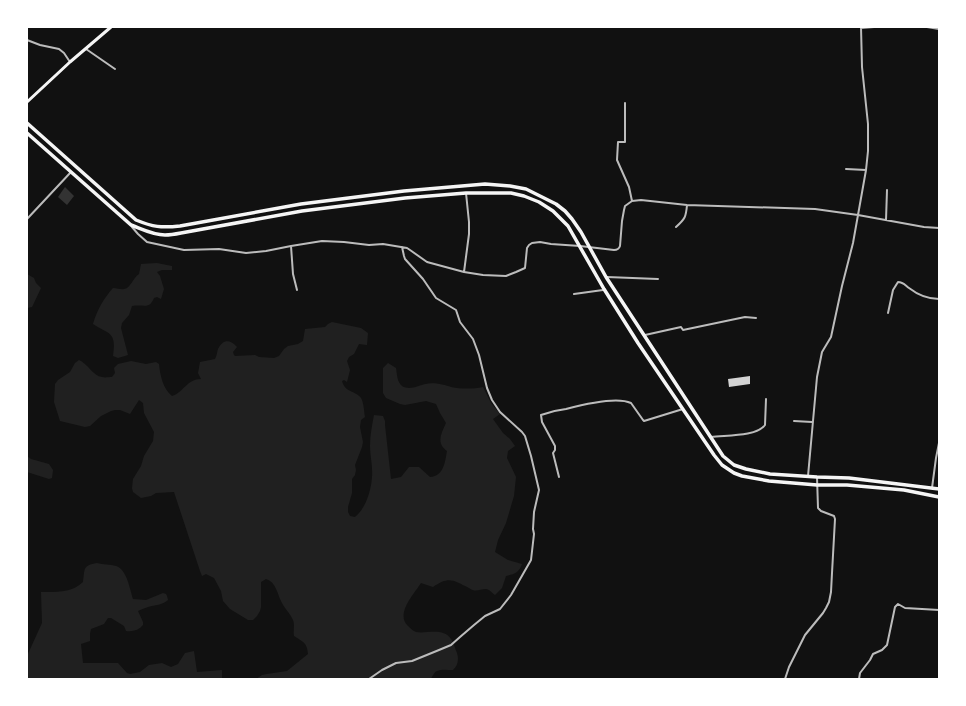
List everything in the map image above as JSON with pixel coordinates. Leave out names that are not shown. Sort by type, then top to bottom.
[{"type":"highway","points":[[27,123],[136,220],[148,225],[161,227],[169,227],[301,204],[404,191],[484,184],[526,188],[565,210],[572,219],[606,277],[660,361],[710,437],[728,461],[734,465],[746,469],[770,474],[849,478],[939,490]]},
{"type":"highway","points":[[27,133],[131,225],[166,235],[302,211],[405,198],[466,193],[511,193],[524,196],[539,202],[553,211],[562,219],[572,232],[604,289],[638,343],[722,465],[742,476],[769,481],[904,490],[939,497]]},
{"type":"main road","points":[[27,102],[111,27]]},
{"type":"street","points":[[808,477],[812,422],[819,365],[822,352],[831,337],[853,243],[866,170],[868,124],[862,67],[861,27],[874,27]]},
{"type":"street","points":[[927,27],[939,28]]},
{"type":"street","points":[[27,40],[40,45],[59,48],[70,62]]},
{"type":"street","points":[[86,49],[115,69]]},
{"type":"street","points":[[625,103],[625,142],[618,142],[617,160],[629,187],[632,202]]},
{"type":"street","points":[[846,169],[866,170]]},
{"type":"street","points":[[27,219],[71,172]]},
{"type":"street","points":[[886,220],[887,190]]},
{"type":"street","points":[[464,272],[469,234],[466,193]]},
{"type":"street","points":[[131,225],[147,242],[184,250],[219,249],[246,253],[322,241],[369,245],[383,244],[402,247],[410,250],[427,262],[464,272],[506,276],[525,268],[527,248],[532,243],[540,242],[614,250],[620,248],[622,221],[625,206],[632,202],[641,200],[686,205],[815,209],[924,227],[939,228]]},
{"type":"street","points":[[676,227],[686,216],[686,205]]},
{"type":"street","points":[[291,246],[293,274],[297,290]]},
{"type":"street","points":[[369,679],[382,670],[396,664],[412,661],[450,645],[485,616],[500,609],[511,595],[531,560],[534,534],[534,516],[538,494],[532,456],[524,436],[518,427],[500,412],[492,400],[487,388],[473,338],[460,322],[456,310],[436,298],[423,279],[405,259],[402,247]]},
{"type":"street","points":[[606,277],[658,279]]},
{"type":"street","points":[[888,313],[893,290],[898,282],[901,282],[921,295],[939,299]]},
{"type":"street","points":[[574,294],[604,289]]},
{"type":"street","points":[[645,336],[681,327],[683,330],[745,317],[756,318]]},
{"type":"street","points":[[710,437],[748,433],[764,427],[766,399]]},
{"type":"street","points":[[559,477],[553,453],[555,446],[542,422],[541,415],[595,402],[628,401],[644,421],[684,409]]},
{"type":"street","points":[[794,421],[812,422]]},
{"type":"street","points":[[932,488],[939,443]]},
{"type":"street","points":[[785,679],[789,667],[805,634],[826,608],[830,595],[835,519],[834,516],[821,511],[818,508],[817,477]]},
{"type":"street","points":[[859,679],[860,673],[874,654],[882,650],[887,645],[895,608],[898,604],[906,608],[939,610]]},
{"type":"shaded area","points":[[65,187],[74,196],[67,205],[58,197]]},
{"type":"shaded area","points":[[157,263],[172,266],[172,270],[162,270],[157,272],[160,276],[164,289],[161,299],[157,297],[154,298],[150,304],[146,306],[132,306],[129,315],[122,323],[121,328],[128,355],[118,358],[113,356],[114,342],[112,337],[110,334],[93,324],[99,309],[113,288],[126,289],[128,287],[139,274],[141,264]]},
{"type":"shaded area","points":[[27,274],[34,278],[36,283],[41,288],[32,307],[27,308]]},
{"type":"shaded area","points":[[332,322],[361,328],[368,333],[367,345],[359,344],[354,354],[349,357],[347,361],[350,370],[347,382],[344,380],[342,381],[345,388],[359,395],[361,398],[365,417],[361,420],[360,427],[363,442],[355,465],[355,475],[352,479],[352,493],[348,507],[350,516],[355,517],[362,509],[370,488],[372,473],[370,442],[374,415],[383,416],[385,421],[391,479],[401,477],[409,467],[419,467],[430,477],[435,476],[441,471],[444,464],[447,451],[442,445],[440,438],[446,423],[436,404],[426,401],[405,405],[386,398],[383,393],[383,368],[388,363],[396,368],[399,382],[402,386],[408,388],[429,383],[459,388],[483,387],[491,403],[500,414],[493,419],[515,446],[508,451],[507,458],[516,477],[514,496],[495,552],[508,560],[522,564],[518,571],[514,574],[506,576],[502,588],[495,595],[487,589],[474,590],[455,581],[447,580],[433,587],[421,583],[407,604],[404,616],[408,626],[416,632],[439,632],[448,635],[454,644],[457,653],[458,662],[453,670],[437,671],[431,679],[256,679],[262,675],[287,671],[308,654],[307,647],[294,636],[293,620],[282,604],[276,588],[269,580],[266,579],[261,582],[261,607],[257,616],[253,620],[248,620],[230,609],[223,601],[221,591],[214,578],[206,574],[202,576],[174,492],[156,493],[151,496],[141,498],[133,492],[133,479],[153,441],[154,432],[144,413],[143,403],[139,400],[130,414],[120,410],[111,411],[101,416],[90,426],[85,427],[60,421],[54,402],[55,384],[58,380],[70,372],[75,363],[79,360],[96,374],[104,377],[112,377],[115,373],[114,368],[118,364],[131,361],[146,364],[156,362],[159,364],[164,386],[172,396],[192,381],[201,379],[198,373],[200,362],[215,359],[218,349],[224,342],[229,341],[237,347],[233,352],[235,356],[255,355],[259,357],[274,358],[279,356],[288,346],[298,344],[303,341],[305,329],[325,327]]},
{"type":"shaded area","points":[[27,456],[31,459],[49,464],[53,470],[52,478],[49,479],[27,472]]},
{"type":"shaded area","points":[[97,563],[114,565],[123,571],[128,580],[133,599],[146,600],[163,593],[166,594],[168,600],[161,604],[147,607],[138,611],[143,625],[136,630],[126,631],[124,626],[111,618],[108,618],[104,624],[91,629],[90,641],[81,644],[83,663],[118,663],[127,673],[130,674],[140,672],[149,665],[162,663],[171,667],[178,664],[185,653],[194,651],[197,672],[222,670],[222,679],[27,679],[27,656],[42,623],[41,592],[64,591],[79,586],[83,582],[85,569],[89,565]]},
{"type":"building","points":[[750,376],[750,384],[729,387],[728,379]]}]
